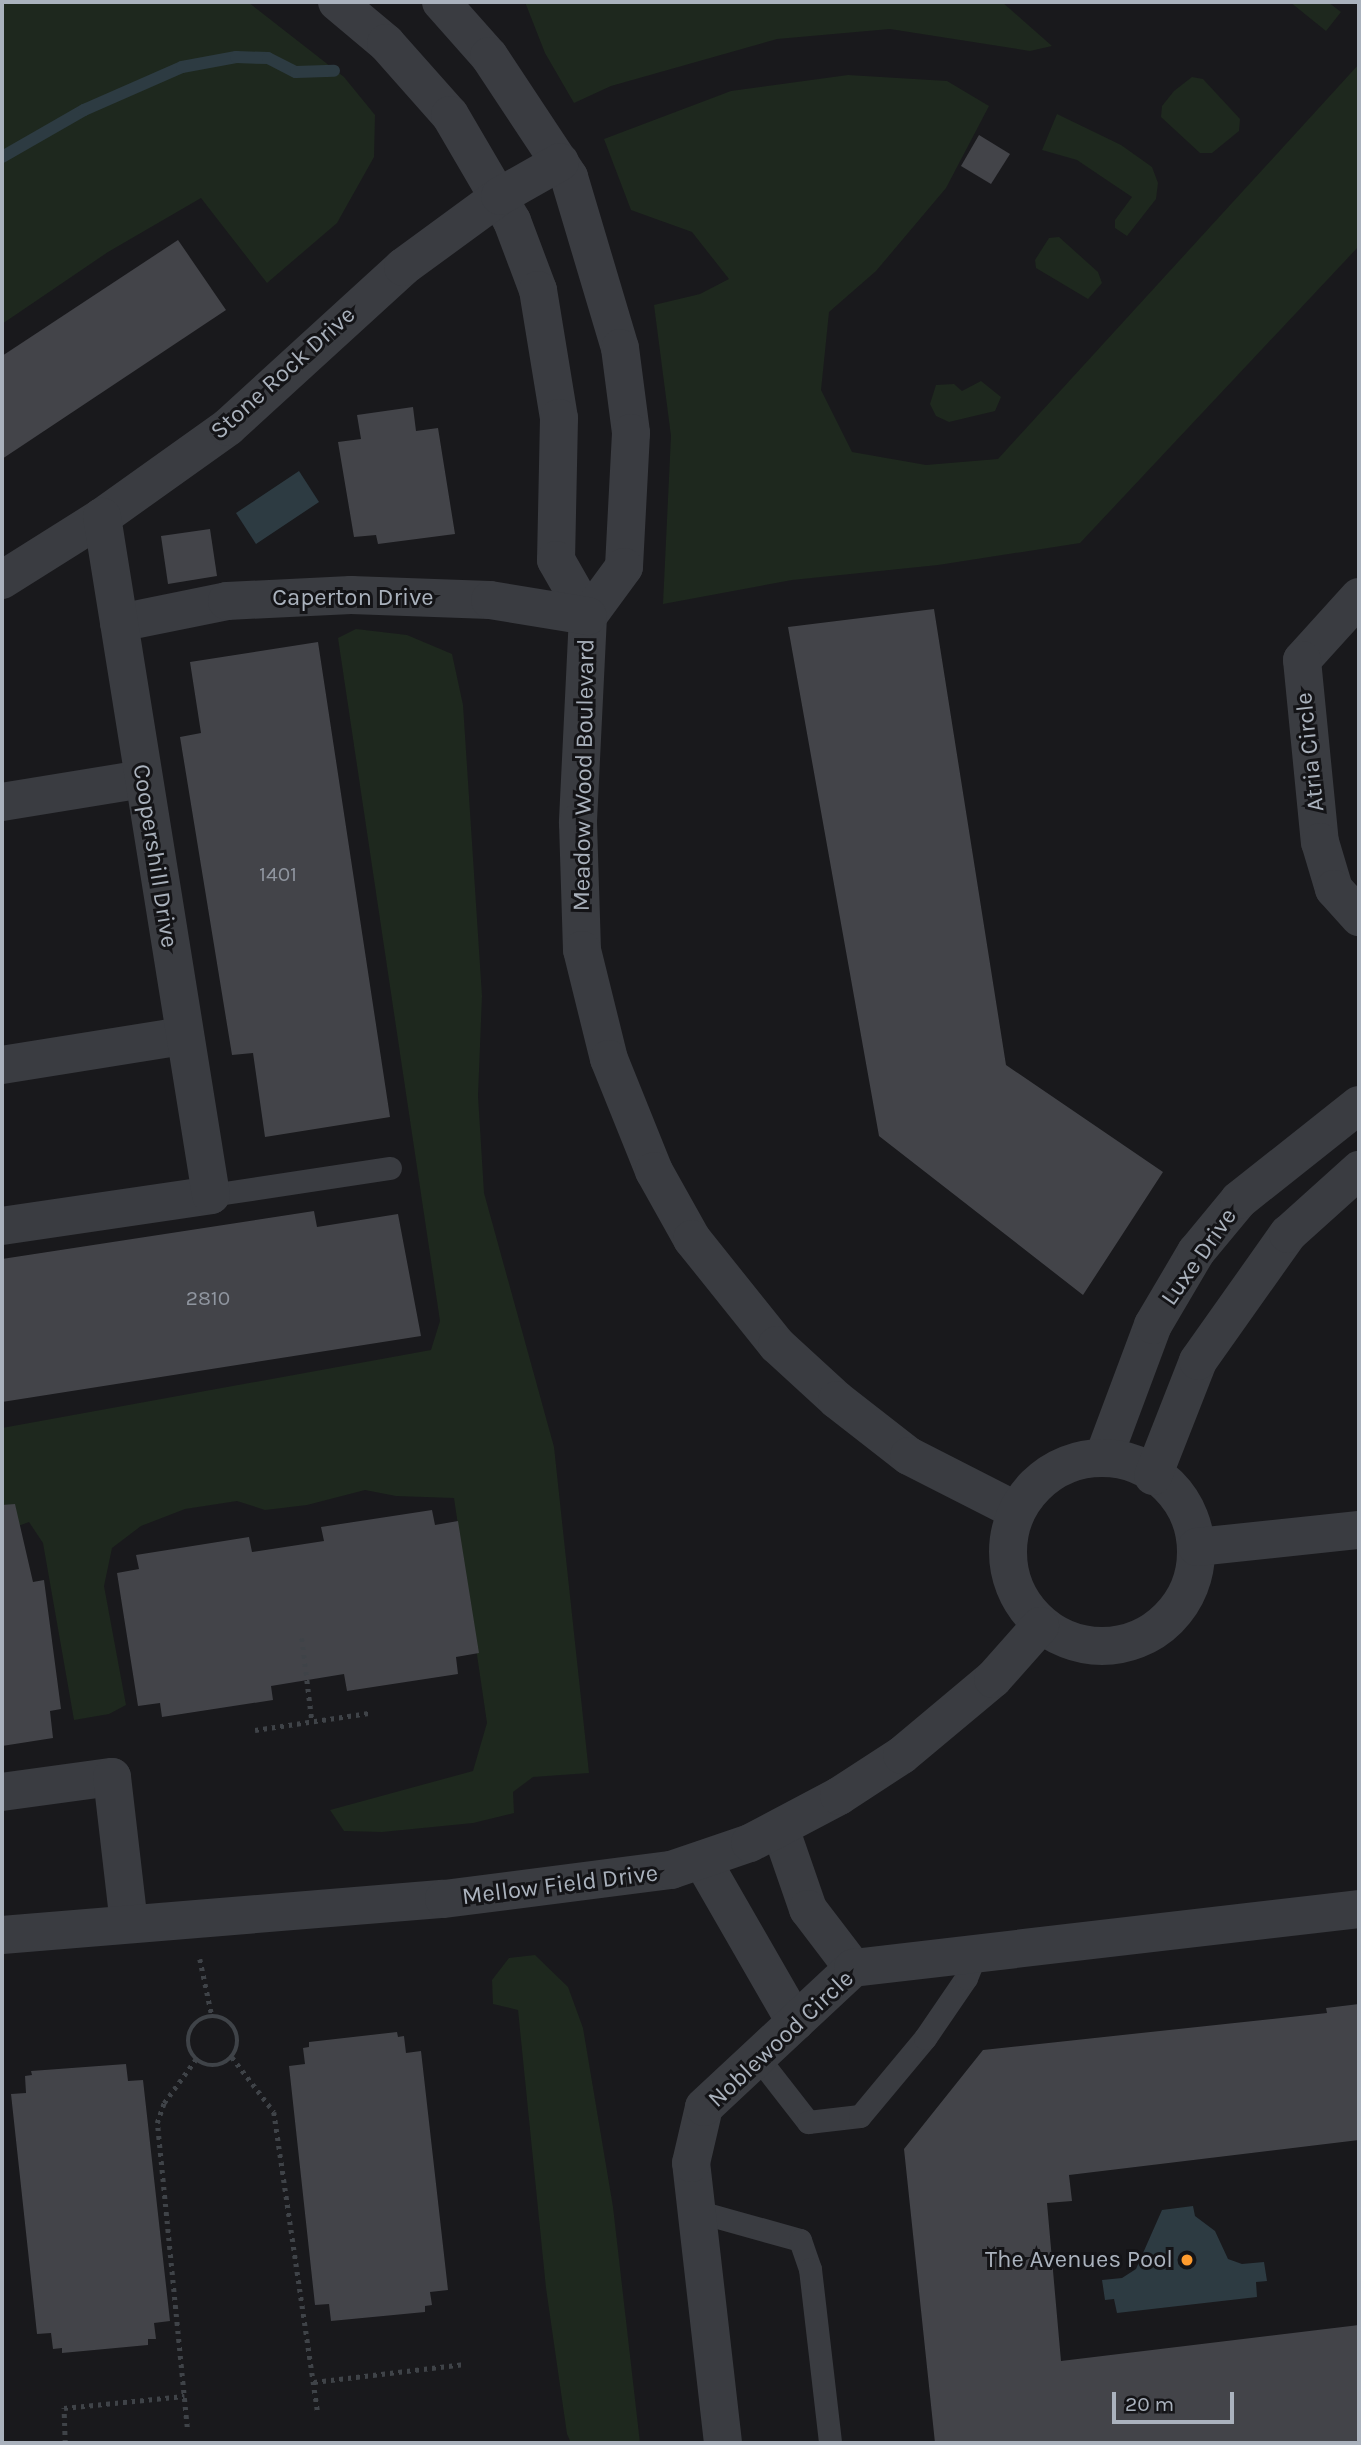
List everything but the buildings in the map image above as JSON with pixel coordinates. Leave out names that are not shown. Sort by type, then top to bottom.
[{"type":"street","name":"Meadow Wood Boulevard","points":[[337,2],[386,43],[450,115],[500,196],[538,290],[552,355],[561,458],[555,560],[588,616],[578,823],[582,950],[609,1059],[654,1171],[692,1239],[777,1345],[837,1400],[909,1456],[1017,1511]]},
{"type":"street","name":"Meadow Wood Boulevard","points":[[441,2],[489,56],[560,162],[580,203],[620,348],[631,433],[624,567],[588,616]]},
{"type":"street","name":"Stone Rock Drive","points":[[2,580],[102,517],[228,427],[403,267],[500,196],[560,162]]},
{"type":"street","name":"Coopershill Drive","points":[[102,517],[183,1035],[211,1195]]},
{"type":"street","name":"Caperton Drive","points":[[118,623],[227,601],[327,595],[490,600],[588,616]]},
{"type":"street","name":"Atria Circle","points":[[1359,597],[1302,660],[1320,842],[1334,889],[1359,917]]},
{"type":"street","points":[[2,802],[143,779]]},
{"type":"street","points":[[2,1065],[183,1035]]},
{"type":"street","name":"Luxe Drive","points":[[1104,1456],[1153,1325],[1196,1252],[1239,1200],[1359,1105]]},
{"type":"street","points":[[1153,1476],[1198,1361],[1288,1234],[1359,1170]]},
{"type":"street","points":[[2,1226],[211,1195]]},
{"type":"street","points":[[1104,1456],[1129,1461],[1171,1486],[1189,1514],[1197,1547],[1188,1589],[1171,1618],[1144,1637],[1120,1645],[1087,1646],[1040,1626],[1024,1606],[1010,1576],[1008,1543],[1017,1511],[1033,1487],[1060,1467],[1104,1456]]},
{"type":"street","points":[[1197,1547],[1359,1530]]},
{"type":"street","name":"Mellow Field Drive","points":[[2,1935],[514,1892],[671,1870],[780,1828],[902,1755],[993,1679],[1040,1626]]},
{"type":"street","points":[[2,1791],[112,1777],[128,1923]]},
{"type":"street","points":[[780,1828],[808,1909],[853,1968]]},
{"type":"street","points":[[702,1860],[795,2022]]},
{"type":"street","name":"Noblewood Circle","points":[[723,2443],[691,2162],[704,2107],[759,2059],[853,1968],[1359,1909]]},
{"type":"lane","points":[[211,1195],[390,1168]]},
{"type":"lane","points":[[759,2059],[808,2122],[860,2116],[925,2038],[966,1978],[976,1953]]},
{"type":"lane","points":[[696,2211],[800,2240],[810,2269],[830,2443]]},
{"type":"path","points":[[302,1638],[312,1721]]},
{"type":"path","points":[[255,1730],[369,1713]]},
{"type":"path","points":[[198,1951],[212,2016]]},
{"type":"path","points":[[212,2016],[235,2028],[239,2040],[232,2057],[215,2066],[196,2059],[188,2044],[190,2030],[195,2023],[212,2016]]},
{"type":"path","points":[[232,2057],[274,2112],[318,2413]]},
{"type":"path","points":[[187,2427],[157,2123],[164,2103],[196,2059]]},
{"type":"path","points":[[314,2382],[465,2364]]},
{"type":"path","points":[[65,2443],[64,2407],[184,2396]]},
{"type":"green space","points":[[2,2],[248,2],[344,77],[375,115],[374,157],[337,223],[267,283],[201,198],[108,252],[2,324]]},
{"type":"green space","points":[[525,2],[1002,2],[1052,46],[1030,51],[890,29],[777,39],[611,86],[574,103],[545,53]]},
{"type":"green space","points":[[1290,2],[1328,2],[1341,12],[1326,31]]},
{"type":"green space","points":[[1359,64],[1359,246],[1080,543],[938,565],[792,580],[663,604],[671,436],[654,305],[700,294],[729,279],[692,232],[631,210],[604,139],[731,91],[848,75],[947,81],[989,106],[946,188],[876,271],[829,312],[821,390],[852,452],[926,465],[998,459]]},
{"type":"green space","points":[[1192,77],[1203,79],[1240,119],[1239,131],[1212,153],[1200,153],[1161,117],[1162,106],[1174,91]]},
{"type":"green space","points":[[1057,114],[1121,145],[1152,167],[1158,183],[1156,199],[1127,236],[1115,228],[1115,220],[1132,197],[1077,160],[1042,150]]},
{"type":"green space","points":[[1059,237],[1098,272],[1102,283],[1088,299],[1036,268],[1035,260],[1049,238]]},
{"type":"green space","points":[[981,381],[1001,397],[995,411],[949,422],[936,416],[930,404],[936,385],[954,384],[962,391]]},
{"type":"green space","points":[[356,629],[407,635],[452,654],[463,705],[482,996],[478,1096],[484,1193],[554,1447],[589,1773],[533,1777],[513,1792],[514,1813],[473,1823],[382,1832],[344,1831],[330,1810],[473,1771],[487,1723],[454,1498],[396,1496],[365,1490],[307,1505],[265,1510],[237,1501],[185,1509],[141,1526],[112,1548],[104,1586],[126,1705],[109,1714],[74,1720],[43,1543],[29,1522],[2,1532],[2,1428],[431,1350],[440,1321],[338,638]]},
{"type":"green space","points":[[535,1955],[568,1987],[583,2028],[613,2207],[640,2443],[571,2443],[567,2434],[546,2288],[518,2010],[493,2004],[492,1980],[509,1958]]},
{"type":"shaded area","points":[[299,471],[319,502],[256,544],[236,513]]},
{"type":"shaded area","name":"The Avenues Pool","points":[[1193,2206],[1195,2216],[1215,2231],[1228,2259],[1242,2264],[1264,2262],[1267,2281],[1256,2282],[1257,2297],[1117,2313],[1114,2299],[1105,2300],[1102,2280],[1122,2278],[1136,2269],[1162,2210]]},
{"type":"waterway","points":[[2,157],[84,110],[182,67],[236,57],[268,58],[296,72],[334,71]]},
{"type":"place","name":"The Avenues Pool","points":[[1187,2260]]}]
